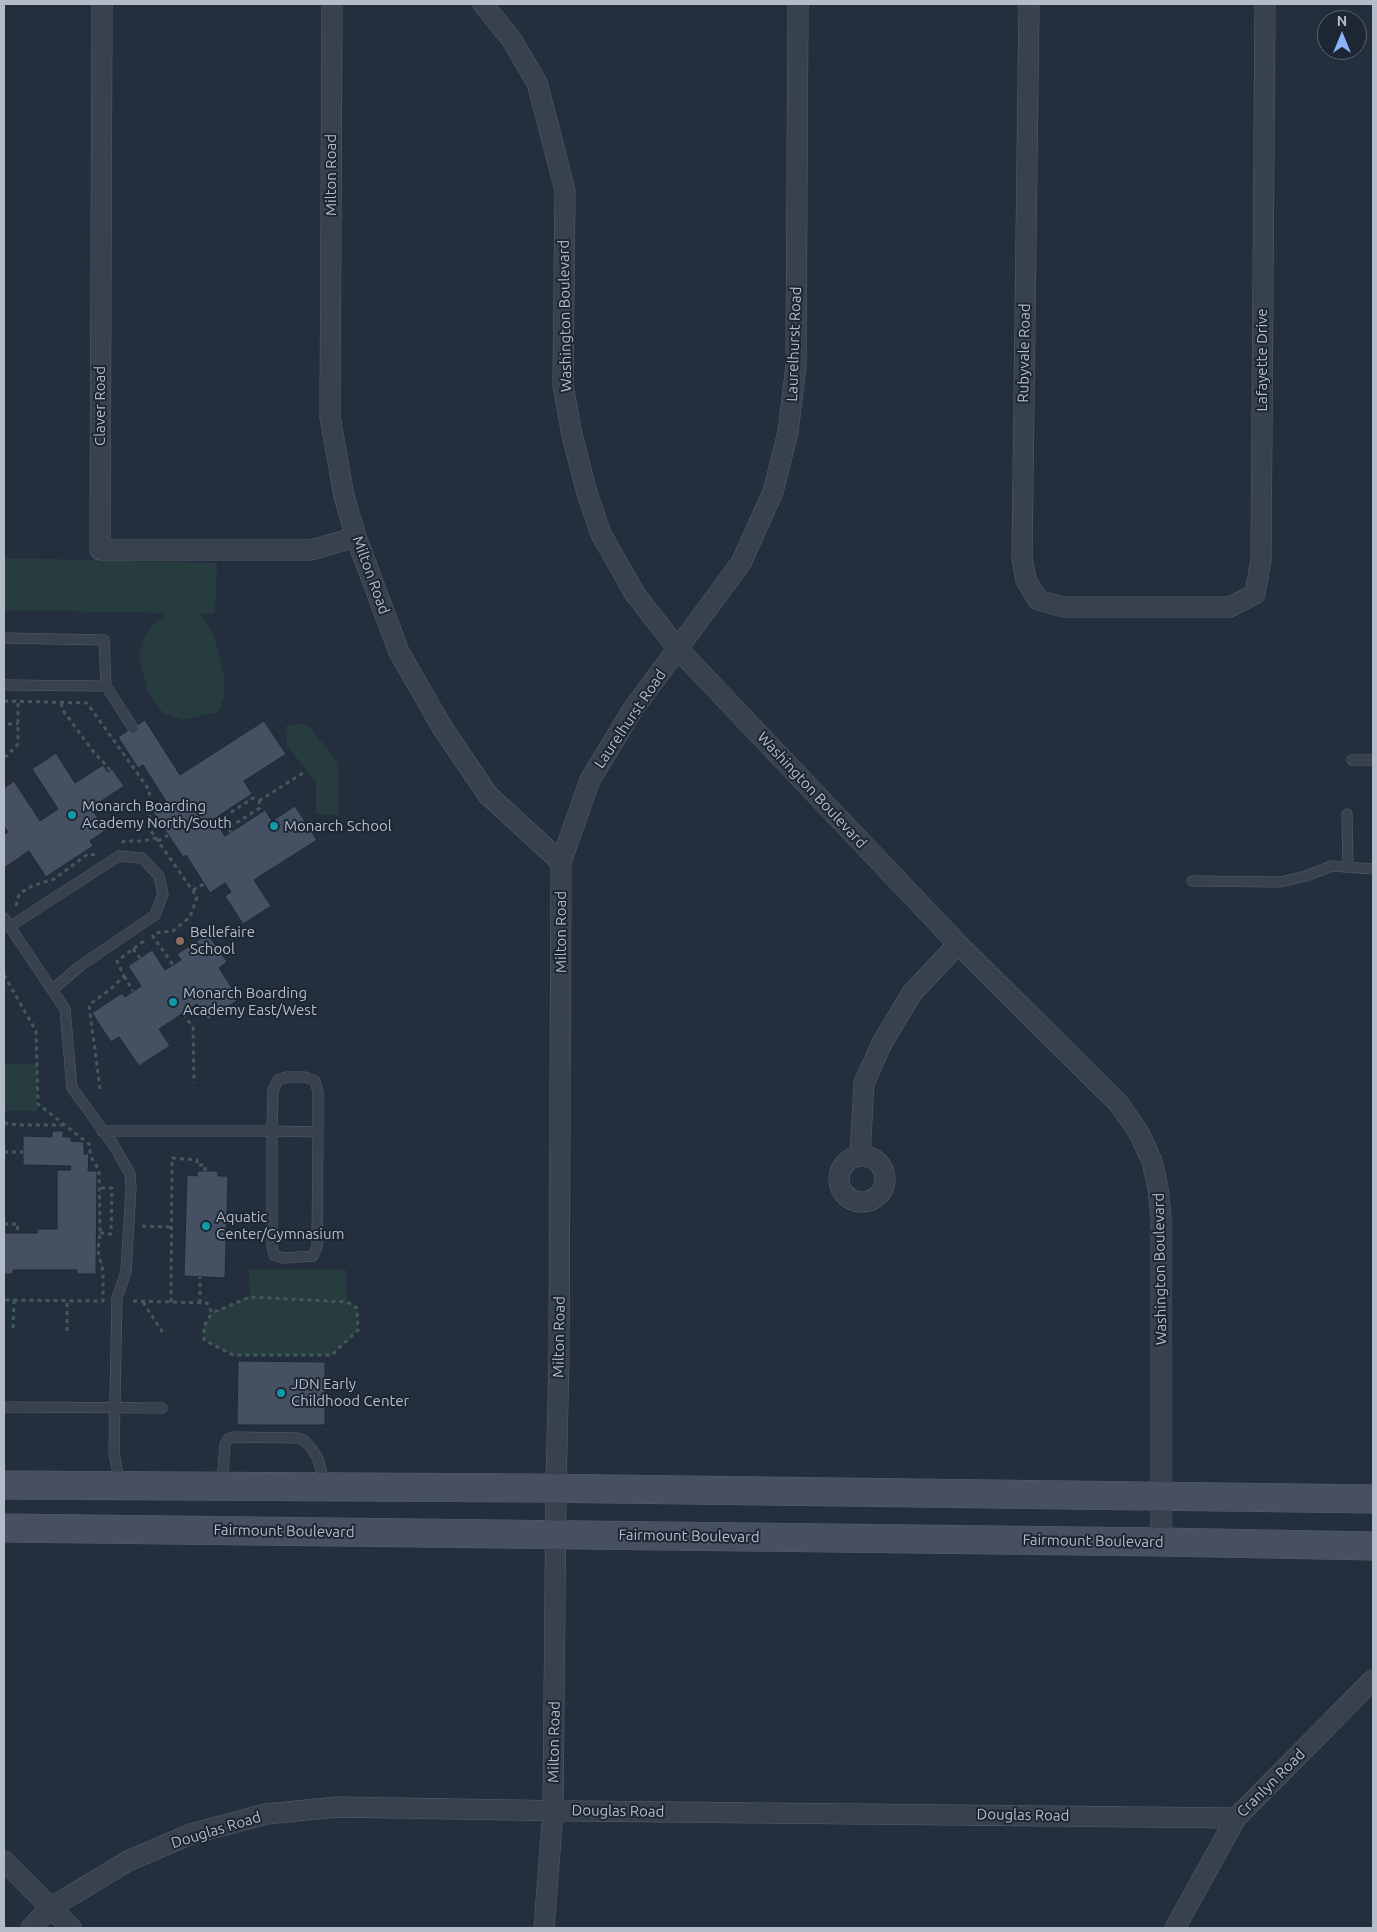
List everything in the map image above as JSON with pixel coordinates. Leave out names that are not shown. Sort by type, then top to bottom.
[{"type":"main road","points":[[4,1485],[556,1488],[1373,1500]]},
{"type":"main road","points":[[119,1528],[120,1486]]},
{"type":"main road","name":"Fairmount Boulevard","points":[[4,1528],[119,1528],[1373,1546]]},
{"type":"street","name":"Claver Road","points":[[102,4],[100,550],[311,550],[356,537]]},
{"type":"street","name":"Milton Road","points":[[332,4],[330,417],[344,496],[356,537],[399,652],[442,727],[488,795],[561,862],[559,1346],[553,1811],[544,1928]]},
{"type":"street","name":"Washington Boulevard","points":[[483,4],[512,40],[536,83],[565,191],[563,385],[572,435],[587,493],[601,534],[635,594],[678,649],[958,944],[1119,1104],[1139,1134],[1152,1161],[1158,1188],[1161,1217],[1161,1542]]},
{"type":"street","name":"Laurelhurst Road","points":[[561,862],[590,780],[633,709],[741,563],[773,492],[788,432],[796,366],[798,4]]},
{"type":"street","name":"Rubyvale Road","points":[[1029,4],[1022,558],[1024,573],[1038,600],[1063,607],[1136,607]]},
{"type":"street","name":"Lafayette Drive","points":[[1136,607],[1230,607],[1255,594],[1261,560],[1265,4]]},
{"type":"street","points":[[860,1156],[864,1083],[882,1043],[912,993],[958,944]]},
{"type":"street","name":"Cranlyn Road","points":[[1175,1928],[1236,1818],[1373,1680]]},
{"type":"street","name":"Douglas Road","points":[[31,1928],[50,1908],[128,1861],[191,1834],[266,1814],[337,1807],[1236,1818]]},
{"type":"street","points":[[4,1861],[70,1928]]},
{"type":"lane","points":[[4,638],[104,640],[106,686],[133,728]]},
{"type":"lane","points":[[4,685],[106,686]]},
{"type":"lane","points":[[1352,760],[1373,760]]},
{"type":"lane","points":[[1347,814],[1348,867]]},
{"type":"lane","points":[[52,990],[80,966],[155,914],[163,894],[160,876],[142,858],[118,856],[6,922],[52,990],[65,1009],[72,1088],[113,1144],[130,1174],[131,1188],[126,1272],[118,1298],[114,1453],[120,1486]]},
{"type":"lane","points":[[1192,881],[1280,882],[1306,876],[1332,866],[1373,869]]},
{"type":"lane","points":[[288,1077],[305,1077],[315,1081],[318,1092],[318,1132],[316,1247],[313,1256],[284,1258],[274,1255],[272,1246],[272,1131],[273,1090],[278,1080],[288,1077]]},
{"type":"lane","points":[[102,1131],[318,1132]]},
{"type":"lane","points":[[4,1407],[162,1408]]},
{"type":"lane","points":[[222,1486],[225,1444],[228,1439],[234,1437],[298,1438],[305,1441],[318,1459],[322,1474],[319,1486]]},
{"type":"path","points":[[4,756],[7,756],[18,744],[18,702]]},
{"type":"path","points":[[61,703],[64,712],[93,752],[110,770]]},
{"type":"path","points":[[8,724],[18,724]]},
{"type":"path","points":[[260,801],[306,771]]},
{"type":"path","points":[[231,832],[221,824],[224,817],[253,798],[260,801]]},
{"type":"path","points":[[228,828],[260,808],[260,801]]},
{"type":"path","points":[[158,841],[168,835]]},
{"type":"path","points":[[193,890],[204,884]]},
{"type":"path","points":[[152,935],[174,965]]},
{"type":"path","points":[[133,949],[140,958]]},
{"type":"path","points":[[4,975],[36,1031],[38,1104],[89,1144],[90,1157],[99,1170],[98,1206],[100,1233],[98,1251],[103,1271],[103,1301],[4,1300]]},
{"type":"path","points":[[124,976],[133,991]]},
{"type":"path","points":[[182,1014],[193,1027],[194,1083]]},
{"type":"path","points":[[4,1123],[17,1125],[66,1125]]},
{"type":"path","points":[[4,1152],[23,1152]]},
{"type":"path","points":[[171,1302],[172,1158],[197,1160],[197,1165],[205,1165],[205,1171]]},
{"type":"path","points":[[100,1188],[112,1188],[111,1234],[100,1233]]},
{"type":"path","points":[[4,1224],[18,1224],[17,1233]]},
{"type":"path","points":[[142,1226],[171,1227]]},
{"type":"path","points":[[200,1277],[200,1302]]},
{"type":"path","points":[[250,1296],[347,1302],[357,1308],[358,1330],[332,1355],[232,1355],[204,1340],[204,1326],[212,1313],[250,1296]]},
{"type":"path","points":[[13,1328],[14,1300]]},
{"type":"path","points":[[67,1331],[68,1300]]},
{"type":"path","points":[[133,1301],[207,1303],[212,1313]]},
{"type":"path","points":[[143,1301],[163,1333]]},
{"type":"green space","points":[[4,558],[217,563],[215,613],[200,613],[214,635],[224,677],[224,696],[218,712],[182,720],[163,713],[148,692],[139,658],[143,641],[150,628],[167,613],[4,610]]},
{"type":"green space","points":[[295,724],[308,725],[338,763],[339,815],[316,814],[316,781],[306,771],[287,744],[286,726]]},
{"type":"green space","points":[[4,1064],[37,1064],[37,1111],[4,1111]]},
{"type":"green space","points":[[249,1269],[346,1270],[347,1302],[357,1308],[358,1330],[332,1355],[233,1355],[204,1340],[204,1326],[212,1313],[250,1296]]},
{"type":"building","name":"Monarch School","points":[[145,720],[180,775],[264,721],[286,754],[244,781],[252,794],[214,819],[225,836],[265,810],[272,821],[295,806],[317,840],[254,880],[271,906],[243,924],[225,896],[231,892],[225,883],[210,893],[186,855],[183,857],[153,812],[167,803],[143,765],[138,768],[118,737]]},
{"type":"building","name":"Monarch Boarding Academy North/South","points":[[56,753],[75,783],[103,765],[108,772],[112,769],[124,786],[91,808],[106,830],[90,841],[93,846],[46,877],[29,851],[4,868],[4,835],[8,832],[4,826],[4,788],[14,781],[40,821],[58,809],[32,769]]},
{"type":"building","name":"Monarch Boarding Academy East/West","points":[[208,934],[227,962],[219,968],[239,999],[208,1020],[197,1004],[159,1029],[170,1046],[139,1066],[119,1037],[111,1042],[92,1013],[122,993],[125,997],[141,986],[128,966],[152,950],[165,970],[181,960],[177,954]]},
{"type":"building","points":[[52,1131],[63,1131],[63,1137],[71,1137],[71,1141],[84,1142],[84,1154],[89,1154],[88,1171],[97,1171],[96,1274],[77,1274],[77,1270],[13,1270],[13,1274],[4,1274],[4,1233],[37,1233],[37,1229],[57,1229],[57,1170],[70,1170],[71,1166],[23,1165],[23,1136],[52,1137]]},
{"type":"building","name":"Aquatic Center/Gymnasium","points":[[197,1171],[218,1171],[218,1176],[228,1176],[225,1278],[184,1276],[187,1175],[197,1176]]},
{"type":"building","name":"JDN Early Childhood Center","points":[[238,1361],[325,1362],[325,1425],[237,1425]]},
{"type":"place","name":"Monarch Boarding Academy North/South","points":[[72,815]]},
{"type":"place","name":"Monarch School","points":[[274,826]]},
{"type":"place","name":"Bellefaire School","points":[[180,941]]},
{"type":"place","name":"Monarch Boarding Academy East/West","points":[[173,1002]]},
{"type":"place","name":"Aquatic Center/Gymnasium","points":[[206,1226]]},
{"type":"place","name":"JDN Early Childhood Center","points":[[281,1393]]}]
